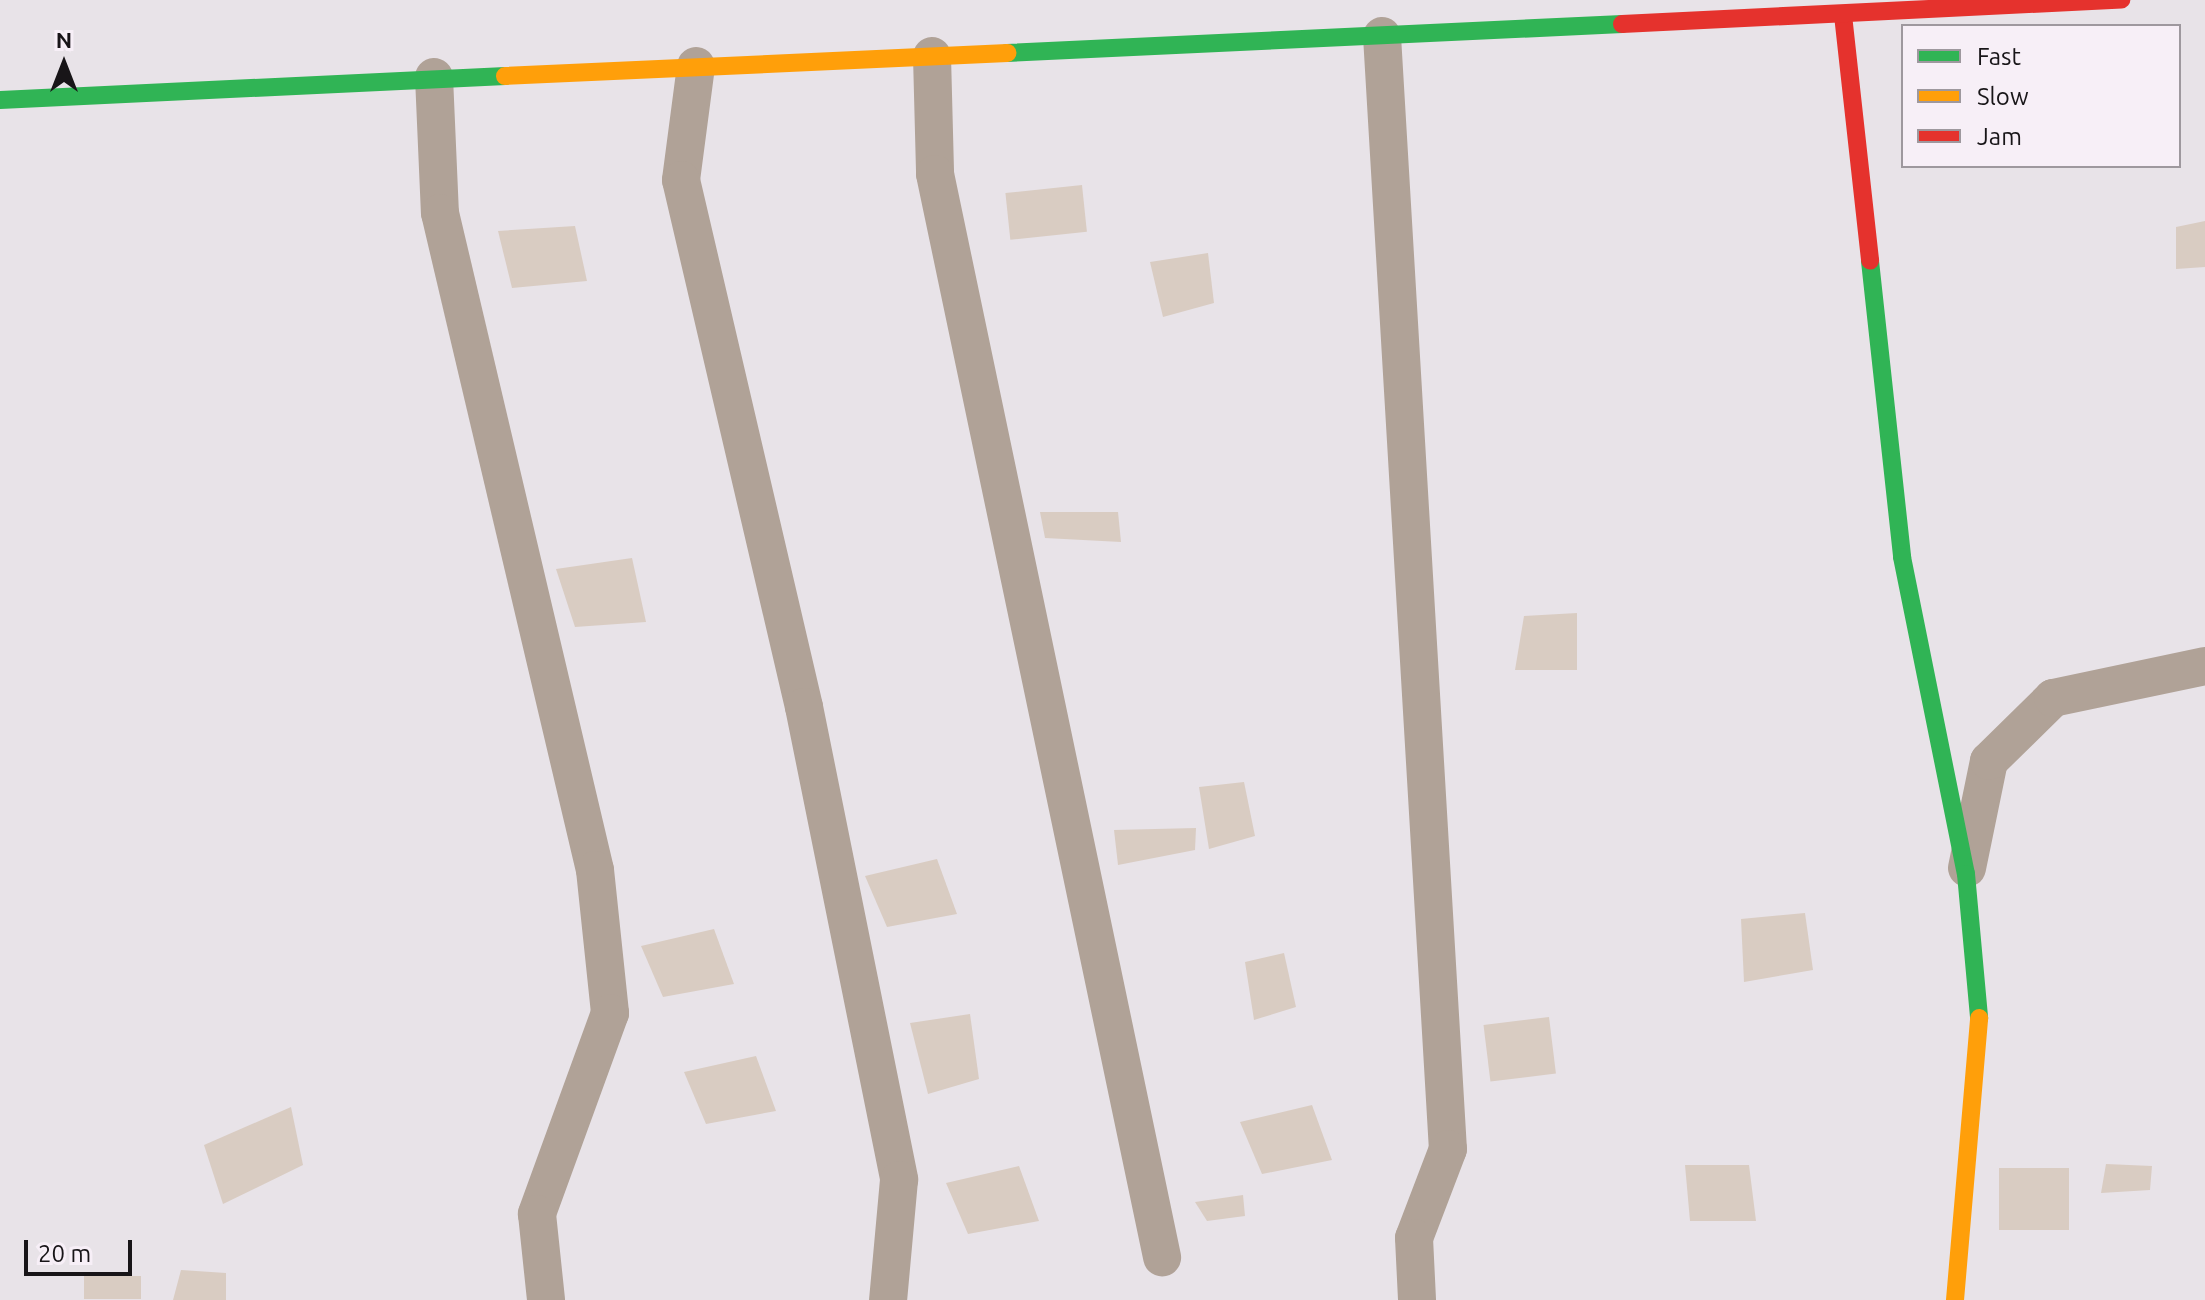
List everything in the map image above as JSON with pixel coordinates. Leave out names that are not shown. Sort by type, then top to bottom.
[{"type":"street","points":[[0,100],[434,77],[1843,15],[1909,5],[2121,0]]},
{"type":"street","points":[[1843,15],[1902,557],[1966,874],[1981,1035],[1955,1300]]},
{"type":"street","points":[[1382,36],[1448,1149],[1414,1238],[1417,1300]]},
{"type":"street","points":[[932,56],[935,174],[1162,1257]]},
{"type":"street","points":[[696,66],[681,180],[804,707],[899,1180],[888,1300]]},
{"type":"street","points":[[434,77],[440,213],[595,870],[610,1013],[537,1214],[546,1300]]},
{"type":"street","points":[[1966,874],[1989,761],[2053,698],[2205,666]]},
{"type":"building","points":[[1082,185],[1087,232],[1010,240],[1005,193]]},
{"type":"building","points":[[2205,221],[2205,267],[2176,269],[2176,227]]},
{"type":"building","points":[[575,226],[587,281],[512,288],[498,231]]},
{"type":"building","points":[[1208,253],[1214,303],[1163,317],[1150,262]]},
{"type":"building","points":[[1040,512],[1118,512],[1121,542],[1045,538]]},
{"type":"building","points":[[632,558],[646,622],[575,627],[556,569]]},
{"type":"building","points":[[1577,613],[1577,670],[1515,670],[1524,616]]},
{"type":"building","points":[[1244,782],[1255,836],[1209,849],[1199,787]]},
{"type":"building","points":[[1196,828],[1195,850],[1118,865],[1114,830]]},
{"type":"building","points":[[937,859],[957,914],[887,927],[865,876]]},
{"type":"building","points":[[1805,913],[1813,970],[1744,982],[1741,919]]},
{"type":"building","points":[[714,929],[734,984],[663,997],[641,946]]},
{"type":"building","points":[[1284,953],[1296,1007],[1254,1020],[1245,962]]},
{"type":"building","points":[[970,1014],[979,1079],[928,1094],[910,1023]]},
{"type":"building","points":[[1549,1017],[1556,1074],[1490,1082],[1483,1025]]},
{"type":"building","points":[[756,1056],[776,1111],[706,1124],[684,1072]]},
{"type":"building","points":[[1312,1105],[1332,1160],[1262,1174],[1240,1122]]},
{"type":"building","points":[[291,1107],[303,1165],[223,1204],[204,1145]]},
{"type":"building","points":[[2106,1164],[2152,1166],[2150,1190],[2101,1193]]},
{"type":"building","points":[[1685,1165],[1749,1165],[1756,1221],[1690,1221]]},
{"type":"building","points":[[1019,1166],[1039,1221],[968,1234],[946,1183]]},
{"type":"building","points":[[1999,1168],[2069,1168],[2069,1230],[1999,1230]]},
{"type":"building","points":[[1243,1195],[1245,1216],[1207,1221],[1195,1202]]},
{"type":"building","points":[[181,1270],[226,1273],[226,1300],[173,1300]]},
{"type":"building","points":[[84,1276],[141,1276],[141,1299],[84,1299]]},
{"type":"traffic: fast","points":[[1007,53],[1622,24]]},
{"type":"traffic: fast","points":[[0,100],[505,76]]},
{"type":"traffic: fast","points":[[1870,261],[1902,557],[1966,874],[1979,1018]]},
{"type":"traffic: slow","points":[[505,76],[1007,53]]},
{"type":"traffic: slow","points":[[1955,1300],[1979,1018]]},
{"type":"traffic: jam","points":[[1622,24],[2121,0]]},
{"type":"traffic: jam","points":[[1843,15],[1870,261]]}]
